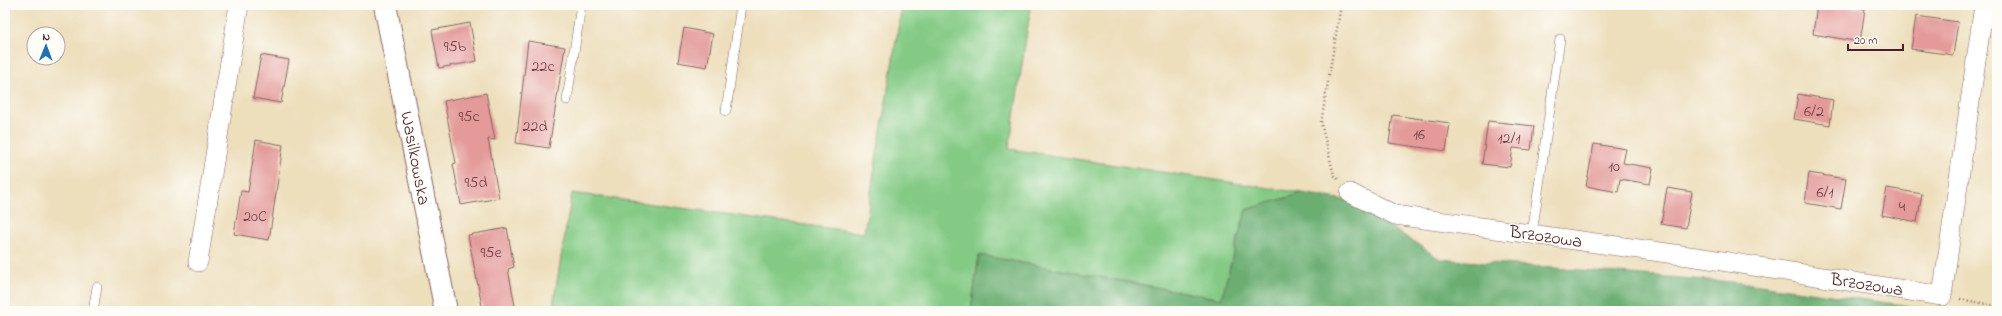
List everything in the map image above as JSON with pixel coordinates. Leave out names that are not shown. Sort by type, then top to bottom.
[{"type":"street","points":[[198,262],[239,5]]},
{"type":"street","name":"Wasilkowska","points":[[385,5],[446,311]]},
{"type":"street","points":[[1942,296],[1984,5]]},
{"type":"street","name":"Brzozowa","points":[[1350,193],[1395,214],[1703,258],[1942,296]]},
{"type":"lane","points":[[567,100],[581,5]]},
{"type":"lane","points":[[726,111],[741,5]]},
{"type":"lane","points":[[1532,234],[1560,38]]},
{"type":"lane","points":[[93,311],[97,286]]},
{"type":"path","points":[[1341,5],[1321,124],[1334,175],[1350,193]]},
{"type":"path","points":[[1942,296],[1997,306]]},
{"type":"green space","points":[[902,5],[1031,5],[1009,149],[1302,193],[1246,210],[1221,299],[979,255],[971,311],[552,311],[572,193],[864,233]]},
{"type":"green space","points":[[1302,193],[1351,201],[1440,259],[1745,283],[1945,311],[971,311],[979,255],[1221,299],[1246,210]]},
{"type":"building","points":[[1817,5],[1839,5],[1865,9],[1860,42],[1813,34]]},
{"type":"building","points":[[1916,16],[1958,22],[1953,55],[1911,49]]},
{"type":"building","points":[[470,23],[477,61],[439,68],[432,30]]},
{"type":"building","points":[[684,28],[713,34],[707,67],[678,62]]},
{"type":"building","points":[[528,41],[565,47],[549,148],[516,143]]},
{"type":"building","points":[[261,55],[289,60],[281,103],[253,98]]},
{"type":"building","points":[[486,93],[495,140],[488,139],[499,198],[461,205],[453,164],[456,163],[444,101]]},
{"type":"building","points":[[1798,94],[1833,100],[1830,125],[1794,119]]},
{"type":"building","points":[[1393,115],[1450,123],[1446,151],[1389,143]]},
{"type":"building","points":[[1488,121],[1534,126],[1531,150],[1513,148],[1510,167],[1482,164]]},
{"type":"building","points":[[256,140],[283,145],[269,240],[234,234],[241,191],[248,192]]},
{"type":"building","points":[[1594,144],[1626,149],[1623,163],[1653,168],[1650,184],[1620,179],[1618,192],[1586,186]]},
{"type":"building","points":[[1809,173],[1846,179],[1841,209],[1805,203]]},
{"type":"building","points":[[1667,188],[1692,192],[1686,228],[1661,224]]},
{"type":"building","points":[[1887,188],[1922,194],[1917,222],[1882,215]]},
{"type":"building","points":[[507,228],[514,267],[508,269],[516,311],[483,311],[468,235]]}]
